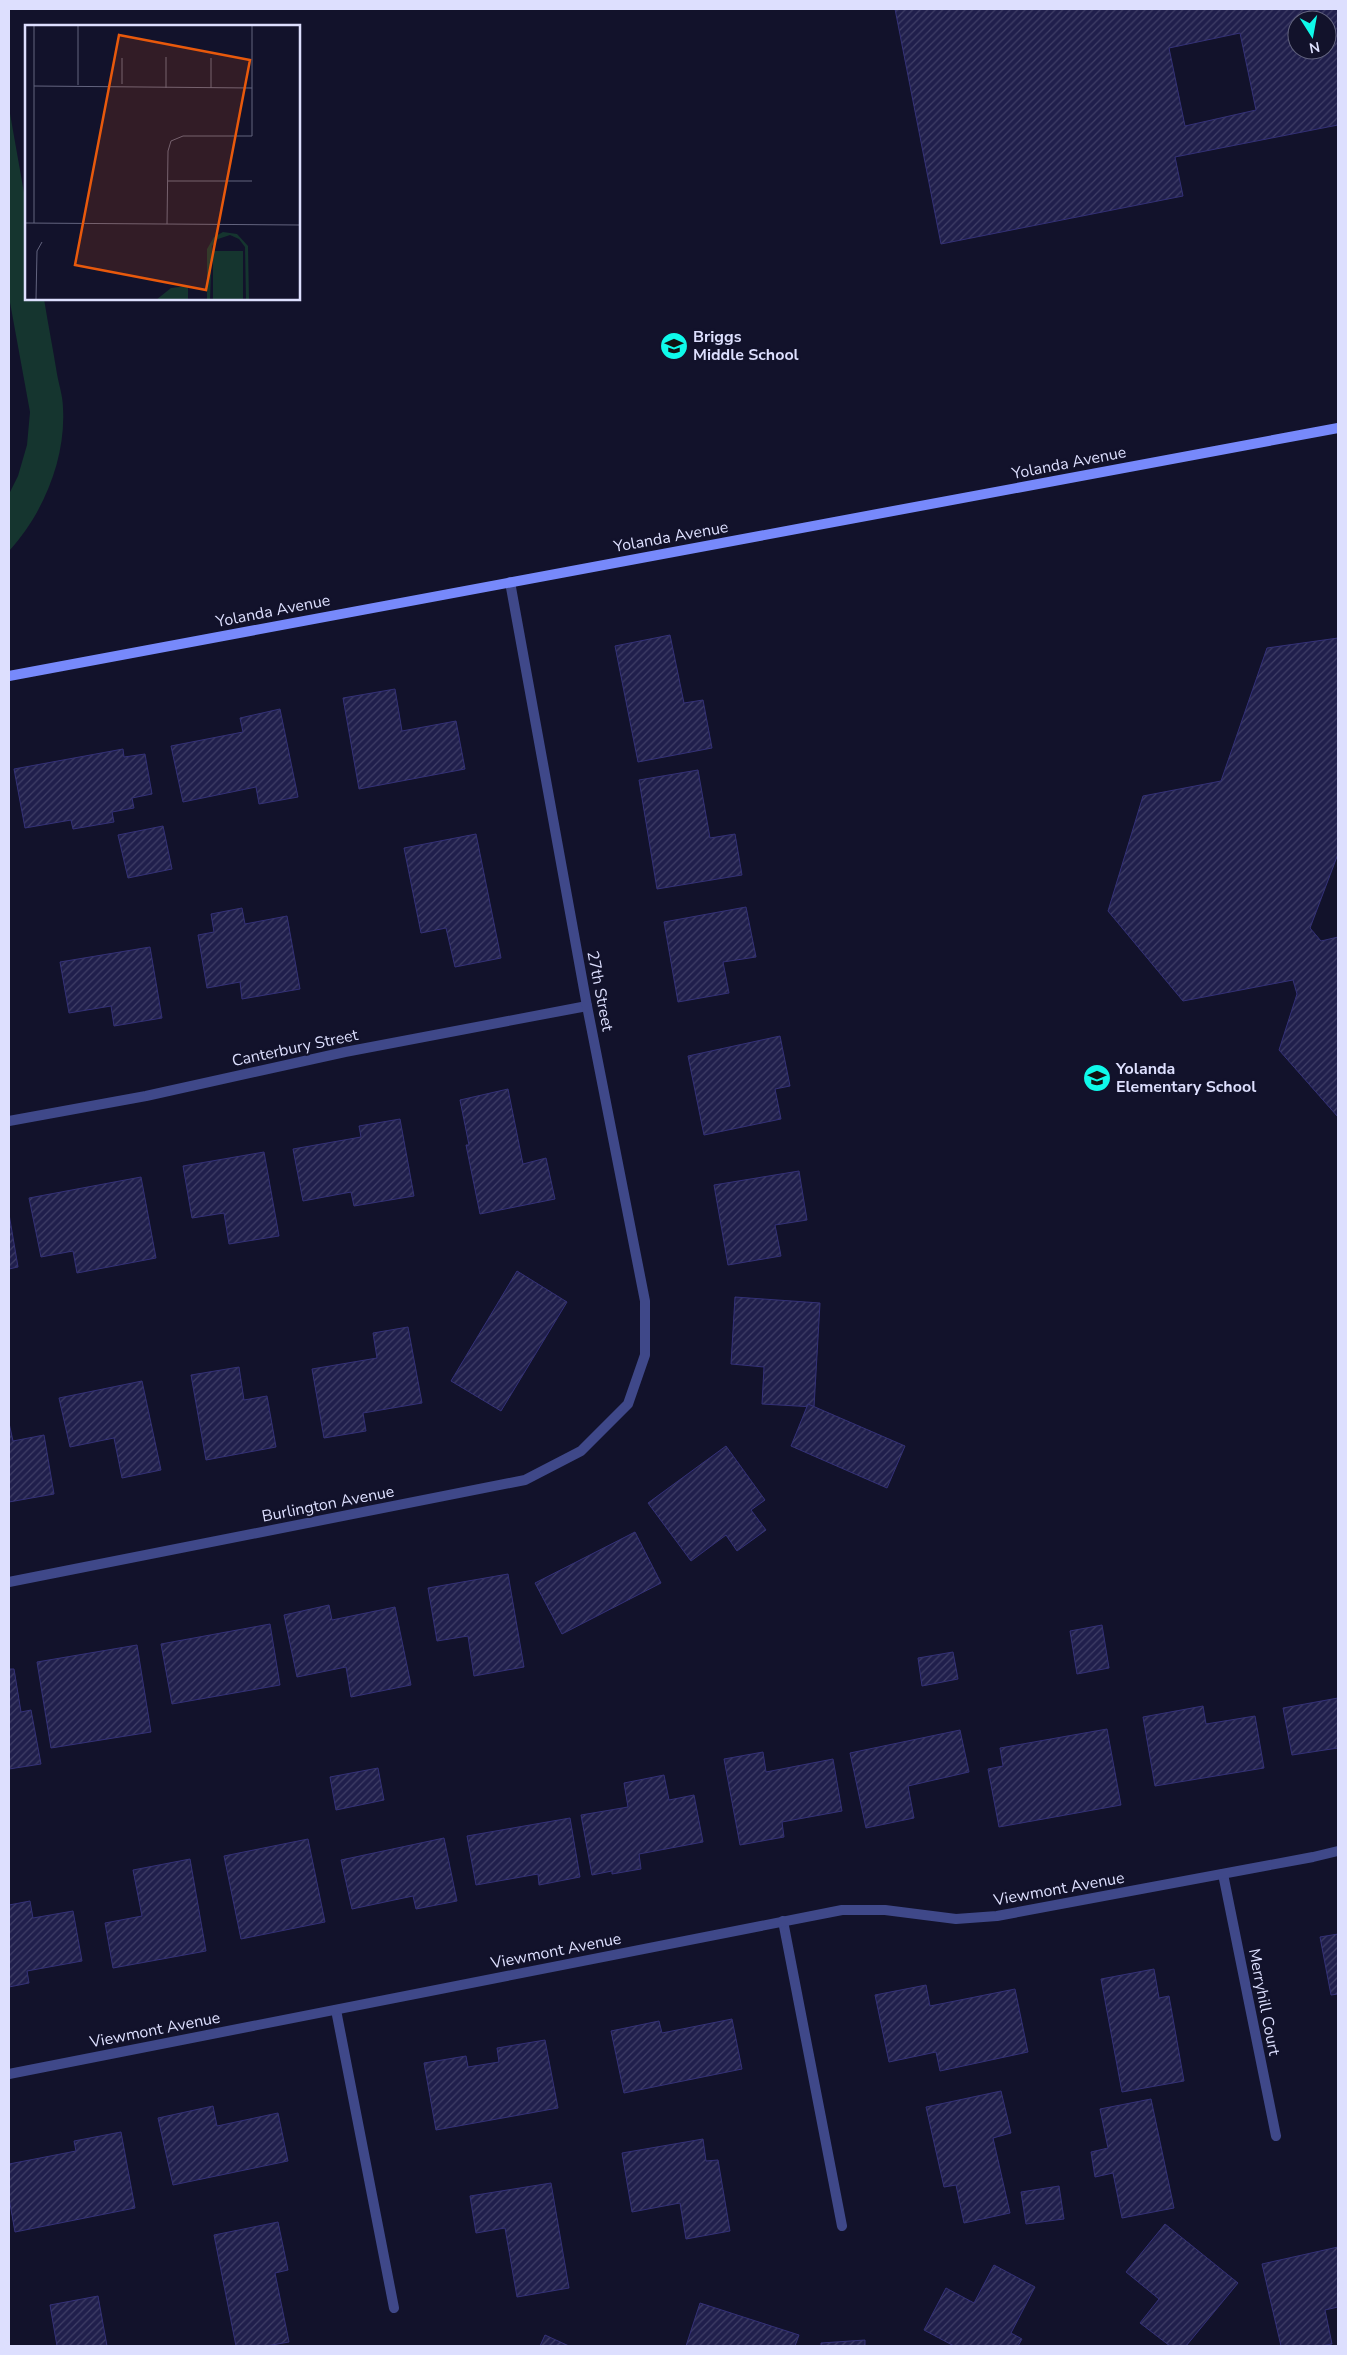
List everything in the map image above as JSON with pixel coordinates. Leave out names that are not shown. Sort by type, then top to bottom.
[{"type":"street","name":"Yolanda Avenue","points":[[9,676],[1338,428]]},
{"type":"street","name":"27th Street","points":[[510,582],[587,1006],[645,1301],[645,1355],[628,1404]]},
{"type":"street","name":"Canterbury Street","points":[[9,1121],[146,1096],[345,1052],[587,1006]]},
{"type":"street","name":"Burlington Avenue","points":[[9,1582],[525,1480],[581,1451],[628,1404]]},
{"type":"street","name":"Viewmont Avenue","points":[[9,2074],[842,1910],[885,1910],[956,1919],[997,1916],[1338,1851]]},
{"type":"street","name":"Merryhill Court","points":[[1223,1874],[1276,2136]]},
{"type":"street","points":[[783,1922],[842,2226]]},
{"type":"street","points":[[336,2010],[394,2308]]},
{"type":"green space","points":[[9,108],[25,198],[25,300],[44,300],[62,395],[63,427],[61,447],[50,485],[32,520],[9,551],[9,494],[18,476],[27,445],[30,412],[9,297]]},
{"type":"building","points":[[895,9],[1338,9],[1338,125],[1175,157],[1183,196],[941,244]],"holes":[[[1240,33],[1256,110],[1185,126],[1169,48]]]},
{"type":"building","points":[[670,635],[684,703],[703,700],[712,748],[638,762],[615,646]]},
{"type":"building","points":[[1338,638],[1338,854],[1310,928],[1321,941],[1338,937],[1338,1117],[1279,1050],[1297,994],[1293,980],[1183,1001],[1108,911],[1143,796],[1221,781],[1267,648]]},
{"type":"building","points":[[395,689],[402,731],[456,721],[465,769],[359,789],[343,698]]},
{"type":"building","points":[[280,709],[298,797],[259,804],[256,787],[183,802],[171,746],[243,732],[240,718]]},
{"type":"building","points":[[123,749],[124,757],[145,754],[152,794],[132,798],[134,808],[112,812],[114,822],[73,829],[71,820],[25,828],[14,769]]},
{"type":"building","points":[[698,770],[710,838],[735,834],[742,875],[657,889],[639,780]]},
{"type":"building","points":[[163,826],[172,869],[128,878],[118,835]]},
{"type":"building","points":[[476,834],[501,958],[455,967],[446,928],[421,933],[404,848]]},
{"type":"building","points":[[746,907],[756,957],[723,962],[729,993],[678,1002],[664,922]]},
{"type":"building","points":[[242,908],[245,924],[287,916],[300,989],[242,999],[240,982],[207,988],[198,935],[214,932],[211,914]]},
{"type":"building","points":[[150,947],[162,1018],[114,1026],[111,1006],[69,1013],[60,962]]},
{"type":"building","points":[[780,1036],[790,1086],[775,1089],[781,1119],[704,1135],[688,1056]]},
{"type":"building","points":[[508,1089],[523,1164],[546,1158],[555,1199],[480,1214],[466,1145],[469,1145],[460,1100]]},
{"type":"building","points":[[400,1119],[414,1196],[354,1206],[351,1192],[303,1201],[293,1149],[361,1137],[359,1126]]},
{"type":"building","points":[[264,1152],[279,1236],[229,1244],[224,1213],[192,1218],[183,1166]]},
{"type":"building","points":[[799,1171],[807,1220],[775,1225],[781,1256],[728,1265],[714,1185]]},
{"type":"building","points":[[141,1177],[156,1258],[77,1273],[73,1251],[41,1257],[29,1198]]},
{"type":"building","points":[[9,1214],[18,1267],[9,1269]]},
{"type":"building","points":[[517,1271],[567,1302],[501,1411],[451,1381]]},
{"type":"building","points":[[735,1297],[820,1303],[814,1407],[762,1404],[764,1367],[731,1364]]},
{"type":"building","points":[[408,1327],[422,1403],[363,1413],[366,1431],[324,1438],[312,1369],[377,1358],[373,1333]]},
{"type":"building","points":[[239,1367],[244,1400],[267,1396],[276,1447],[206,1460],[191,1375]]},
{"type":"building","points":[[142,1381],[161,1470],[122,1478],[114,1438],[70,1447],[59,1398]]},
{"type":"building","points":[[808,1404],[905,1446],[887,1488],[791,1446]]},
{"type":"building","points":[[9,1423],[13,1441],[44,1435],[54,1494],[9,1502]]},
{"type":"building","points":[[726,1446],[765,1500],[751,1510],[766,1530],[737,1551],[726,1535],[691,1561],[648,1503]]},
{"type":"building","points":[[635,1532],[661,1583],[562,1634],[535,1583]]},
{"type":"building","points":[[508,1574],[524,1667],[474,1676],[468,1636],[437,1641],[428,1588]]},
{"type":"building","points":[[329,1605],[332,1620],[395,1607],[411,1685],[351,1697],[346,1667],[297,1677],[284,1615]]},
{"type":"building","points":[[270,1624],[280,1685],[172,1704],[161,1644]]},
{"type":"building","points":[[1102,1625],[1109,1668],[1077,1674],[1070,1631]]},
{"type":"building","points":[[137,1645],[151,1732],[51,1748],[37,1662]]},
{"type":"building","points":[[953,1652],[958,1679],[922,1686],[918,1658]]},
{"type":"building","points":[[9,1669],[14,1669],[21,1712],[31,1710],[41,1764],[9,1769]]},
{"type":"building","points":[[1338,1698],[1338,1748],[1292,1755],[1283,1708]]},
{"type":"building","points":[[1203,1706],[1206,1724],[1255,1716],[1264,1768],[1155,1786],[1143,1717]]},
{"type":"building","points":[[1107,1729],[1121,1805],[999,1827],[988,1769],[1003,1766],[1000,1748]]},
{"type":"building","points":[[960,1730],[969,1772],[908,1786],[914,1818],[866,1828],[850,1753]]},
{"type":"building","points":[[763,1752],[766,1772],[833,1759],[842,1811],[782,1822],[784,1837],[740,1845],[724,1759]]},
{"type":"building","points":[[378,1768],[384,1800],[336,1810],[330,1777]]},
{"type":"building","points":[[664,1775],[669,1800],[694,1795],[703,1842],[639,1854],[641,1869],[612,1874],[612,1871],[592,1875],[581,1815],[628,1807],[624,1783]]},
{"type":"building","points":[[570,1818],[580,1877],[539,1885],[538,1874],[476,1885],[467,1836]]},
{"type":"building","points":[[444,1838],[457,1901],[416,1909],[413,1896],[352,1909],[341,1860]]},
{"type":"building","points":[[308,1839],[325,1922],[241,1939],[224,1856]]},
{"type":"building","points":[[190,1859],[206,1951],[113,1968],[105,1923],[142,1916],[133,1870]]},
{"type":"building","points":[[30,1901],[33,1918],[73,1911],[82,1961],[27,1971],[29,1983],[9,1987],[9,1905]]},
{"type":"building","points":[[1338,1934],[1338,1994],[1331,1995],[1320,1937]]},
{"type":"building","points":[[1154,1969],[1159,1998],[1169,1996],[1184,2081],[1122,2092],[1101,1979]]},
{"type":"building","points":[[926,1985],[930,2006],[1015,1989],[1028,2052],[940,2071],[936,2052],[889,2062],[875,1995]]},
{"type":"building","points":[[732,2019],[742,2069],[624,2093],[611,2031],[659,2021],[662,2033]]},
{"type":"building","points":[[545,2040],[558,2108],[436,2130],[424,2063],[466,2056],[468,2067],[499,2062],[497,2048]]},
{"type":"building","points":[[1001,2091],[1011,2133],[993,2138],[1010,2213],[964,2223],[956,2185],[944,2187],[926,2107]]},
{"type":"building","points":[[1151,2099],[1174,2208],[1122,2218],[1113,2173],[1095,2177],[1091,2152],[1108,2148],[1100,2109]]},
{"type":"building","points":[[213,2106],[217,2126],[278,2113],[288,2161],[173,2185],[158,2118]]},
{"type":"building","points":[[121,2132],[135,2208],[15,2232],[9,2198],[9,2164],[76,2151],[74,2141]]},
{"type":"building","points":[[703,2139],[706,2161],[718,2160],[730,2231],[686,2239],[680,2203],[632,2212],[622,2153]]},
{"type":"building","points":[[551,2183],[569,2288],[517,2297],[505,2228],[476,2233],[470,2196]]},
{"type":"building","points":[[1059,2186],[1064,2219],[1026,2224],[1021,2192]]},
{"type":"building","points":[[278,2222],[288,2270],[275,2273],[289,2342],[266,2346],[236,2346],[214,2235]]},
{"type":"building","points":[[1165,2224],[1238,2283],[1186,2346],[1170,2346],[1140,2323],[1159,2299],[1126,2272]]},
{"type":"building","points":[[1338,2247],[1338,2307],[1325,2310],[1332,2344],[1321,2346],[1281,2346],[1262,2264]]},
{"type":"building","points":[[994,2265],[1035,2287],[1011,2333],[1022,2339],[1018,2346],[954,2346],[924,2330],[946,2288],[974,2303]]},
{"type":"building","points":[[98,2296],[107,2346],[57,2346],[50,2305]]},
{"type":"building","points":[[700,2303],[799,2335],[795,2346],[686,2346]]},
{"type":"building","points":[[545,2335],[569,2346],[540,2346]]},
{"type":"building","points":[[865,2340],[865,2346],[821,2346],[821,2343]]},
{"type":"place","name":"Briggs Middle School","points":[[674,346]]},
{"type":"place","name":"Yolanda Elementary School","points":[[1097,1078]]}]
